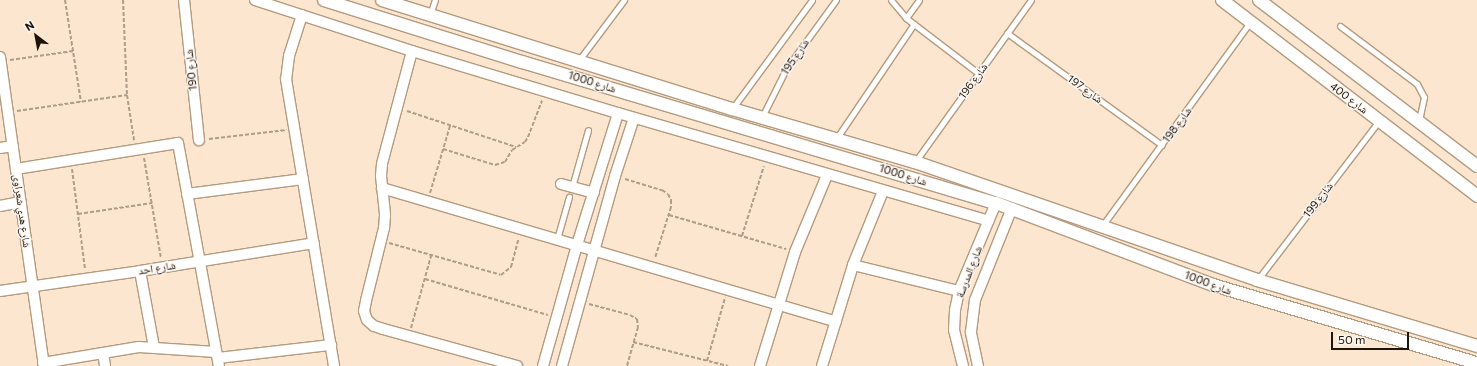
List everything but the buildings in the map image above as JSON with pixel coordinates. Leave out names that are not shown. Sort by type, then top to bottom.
[{"type":"street","name":"شارع 190","points":[[184,0],[199,140]]},
{"type":"street","points":[[255,0],[634,118],[989,221]]},
{"type":"street","name":"شارع 1000","points":[[324,0],[522,62],[1012,208],[1228,290],[1477,363]]},
{"type":"street","name":"شارع 1000","points":[[382,0],[402,3],[430,16],[761,118],[915,162],[1257,280],[1477,346]]},
{"type":"street","name":"شارع 400","points":[[1222,0],[1477,196]]},
{"type":"street","points":[[1259,0],[1477,166]]},
{"type":"street","points":[[302,15],[286,68],[286,79],[334,366]]},
{"type":"street","points":[[412,50],[382,164],[382,188],[385,214],[381,241],[364,311],[367,320],[374,326],[517,366]]},
{"type":"street","name":"شارع هدي شعراوى","points":[[0,59],[43,364]]},
{"type":"street","points":[[543,366],[577,245],[618,113]]},
{"type":"street","points":[[562,366],[615,176],[634,118]]},
{"type":"street","points":[[16,169],[178,143],[218,359]]},
{"type":"street","points":[[0,148],[13,146]]},
{"type":"street","points":[[600,171],[615,176]]},
{"type":"street","points":[[760,366],[795,252],[827,175]]},
{"type":"street","points":[[187,194],[303,179]]},
{"type":"street","points":[[561,184],[571,192],[594,193]]},
{"type":"street","points":[[382,188],[836,322]]},
{"type":"street","points":[[822,366],[853,266],[883,191]]},
{"type":"street","points":[[0,206],[21,202]]},
{"type":"street","name":"شارع المدرسة","points":[[963,366],[954,330],[955,310],[959,291],[996,203]]},
{"type":"street","name":"شارع المدرسة","points":[[978,366],[971,332],[974,300],[1012,208]]},
{"type":"street","name":"شارع احد","points":[[0,291],[140,271],[314,242]]},
{"type":"street","points":[[853,266],[959,291]]},
{"type":"street","points":[[140,271],[154,347]]},
{"type":"street","points":[[43,364],[125,349],[154,347],[218,359],[330,344]]},
{"type":"street","points":[[103,352],[105,366]]},
{"type":"lane","points":[[430,16],[435,0]]},
{"type":"lane","points":[[578,61],[624,0]]},
{"type":"lane","name":"شارع 195","points":[[732,109],[812,0]]},
{"type":"lane","name":"شارع 195","points":[[761,118],[786,69],[836,0]]},
{"type":"lane","points":[[891,0],[906,18],[978,73]]},
{"type":"lane","points":[[906,18],[919,0]]},
{"type":"lane","name":"شارع 196","points":[[915,162],[1031,0]]},
{"type":"lane","name":"شارع 198","points":[[1102,227],[1250,22]]},
{"type":"lane","points":[[836,139],[914,24]]},
{"type":"lane","points":[[1340,26],[1417,84],[1424,97],[1419,121]]},
{"type":"lane","name":"شارع 197","points":[[1007,33],[1162,145]]},
{"type":"lane","name":"شارع 199","points":[[1257,280],[1379,121]]},
{"type":"lane","points":[[557,240],[588,130]]},
{"type":"path","points":[[65,0],[81,102]]},
{"type":"path","points":[[123,0],[127,95],[152,203],[163,267]]},
{"type":"path","points":[[0,59],[73,51]]},
{"type":"path","points":[[443,149],[495,165],[505,162],[516,147],[525,142],[528,137],[546,91]]},
{"type":"path","points":[[8,112],[127,95]]},
{"type":"path","points":[[396,107],[516,147]]},
{"type":"path","points":[[428,201],[450,126]]},
{"type":"path","points":[[199,140],[294,129]]},
{"type":"path","points":[[742,236],[766,157]]},
{"type":"path","points":[[71,160],[86,278]]},
{"type":"path","points":[[615,176],[662,190],[668,194],[671,200],[669,215],[652,267]]},
{"type":"path","points":[[78,214],[152,203]]},
{"type":"path","points":[[669,215],[795,252]]},
{"type":"path","points":[[381,241],[431,256],[501,274],[505,273],[511,267],[522,229]]},
{"type":"path","points":[[409,336],[431,256]]},
{"type":"path","points":[[425,279],[556,318]]},
{"type":"path","points":[[707,361],[727,289]]},
{"type":"path","points":[[580,302],[634,316],[638,323],[627,366]]},
{"type":"path","points":[[633,342],[728,366]]}]
